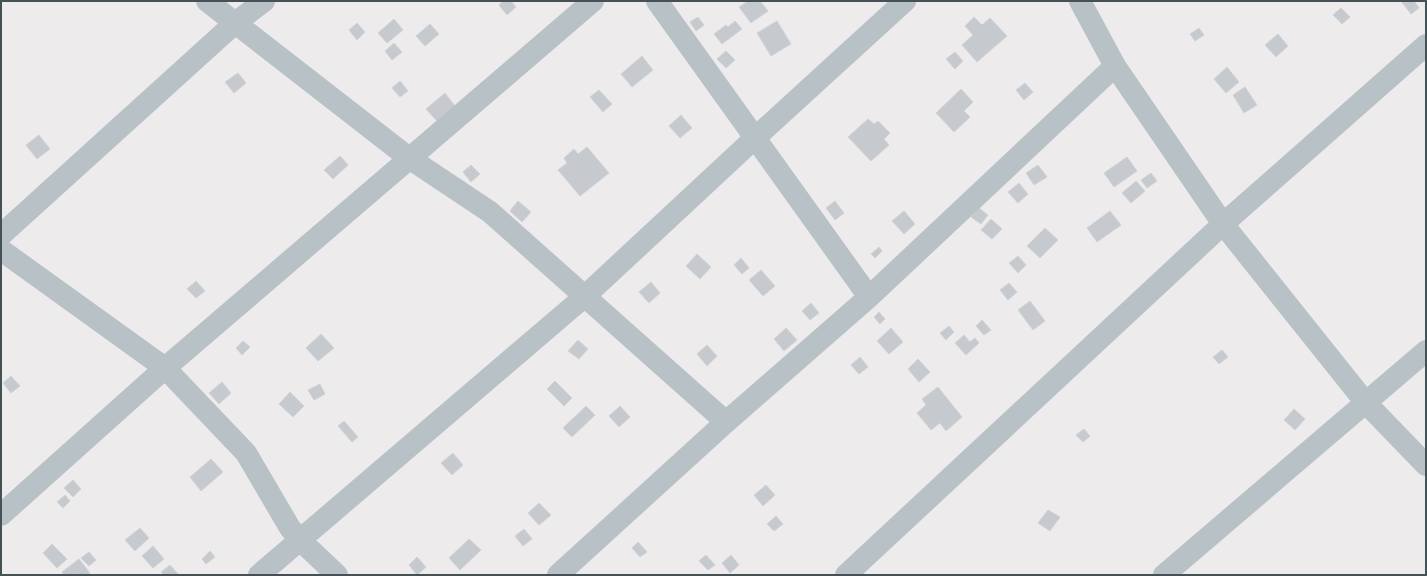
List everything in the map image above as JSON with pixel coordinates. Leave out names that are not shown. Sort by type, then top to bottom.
[{"type":"street","points":[[207,1],[409,158],[490,212],[726,422]]},
{"type":"street","points":[[1,235],[235,23],[264,1]]},
{"type":"street","points":[[1,515],[165,368],[593,1]]},
{"type":"street","points":[[657,1],[756,137],[869,297]]},
{"type":"street","points":[[259,575],[584,297],[905,1]]},
{"type":"street","points":[[1080,1],[1115,66],[1223,224],[1366,404],[1426,465]]},
{"type":"street","points":[[846,575],[1223,224],[1426,45]]},
{"type":"street","points":[[558,575],[726,422],[869,297],[1115,66]]},
{"type":"street","points":[[1,250],[165,368],[246,454],[290,528],[300,540],[337,575]]},
{"type":"street","points":[[1164,575],[1366,404],[1426,351]]},
{"type":"building","points":[[503,1],[511,1],[516,7],[507,15],[499,5]]},
{"type":"building","points":[[748,1],[760,1],[768,11],[751,23],[739,7]]},
{"type":"building","points":[[1401,1],[1414,1],[1419,8],[1411,14]]},
{"type":"building","points":[[1341,8],[1350,17],[1342,24],[1333,15]]},
{"type":"building","points":[[698,17],[704,25],[696,31],[690,22]]},
{"type":"building","points":[[974,17],[982,25],[990,18],[1007,36],[977,62],[962,45],[973,35],[965,26]]},
{"type":"building","points":[[394,19],[403,30],[387,43],[378,33]]},
{"type":"building","points":[[735,21],[742,29],[722,44],[714,34],[726,25],[728,27]]},
{"type":"building","points":[[777,21],[791,44],[771,56],[757,33]]},
{"type":"building","points":[[357,23],[365,32],[357,40],[349,30]]},
{"type":"building","points":[[430,24],[439,34],[425,46],[416,36]]},
{"type":"building","points":[[1199,28],[1204,35],[1195,41],[1190,34]]},
{"type":"building","points":[[1278,34],[1288,46],[1276,57],[1265,45]]},
{"type":"building","points":[[394,43],[402,52],[392,60],[385,51]]},
{"type":"building","points":[[726,51],[735,60],[726,68],[717,59]]},
{"type":"building","points":[[955,52],[963,61],[955,69],[946,59]]},
{"type":"building","points":[[642,56],[653,70],[632,87],[621,74]]},
{"type":"building","points":[[1227,67],[1239,82],[1226,93],[1214,79]]},
{"type":"building","points":[[238,73],[246,83],[234,93],[225,82]]},
{"type":"building","points":[[400,81],[408,91],[400,97],[392,88]]},
{"type":"building","points":[[1025,83],[1033,92],[1024,100],[1016,90]]},
{"type":"building","points":[[1245,87],[1257,105],[1244,113],[1233,95]]},
{"type":"building","points":[[961,89],[973,102],[964,111],[970,117],[954,132],[936,113]]},
{"type":"building","points":[[599,90],[612,104],[603,112],[590,97]]},
{"type":"building","points":[[445,93],[455,106],[437,121],[426,109]]},
{"type":"building","points":[[681,115],[692,128],[680,138],[669,126]]},
{"type":"building","points":[[868,119],[874,124],[878,121],[890,133],[884,139],[889,145],[871,161],[848,137]]},
{"type":"building","points":[[39,135],[50,149],[37,159],[26,145]]},
{"type":"building","points":[[587,147],[609,173],[580,196],[558,170],[567,163],[564,158],[574,149],[578,154]]},
{"type":"building","points":[[340,156],[348,165],[333,179],[324,170]]},
{"type":"building","points":[[1127,157],[1137,171],[1114,187],[1104,173]]},
{"type":"building","points":[[471,165],[480,174],[471,182],[463,172]]},
{"type":"building","points":[[1038,165],[1047,177],[1034,185],[1026,173]]},
{"type":"building","points":[[1151,173],[1157,181],[1147,188],[1141,180]]},
{"type":"building","points":[[1136,181],[1145,191],[1131,203],[1122,193]]},
{"type":"building","points":[[1019,183],[1028,194],[1018,203],[1008,192]]},
{"type":"building","points":[[518,201],[531,212],[522,222],[510,211]]},
{"type":"building","points":[[835,201],[844,213],[835,220],[826,208]]},
{"type":"building","points":[[979,208],[988,215],[981,224],[971,217]]},
{"type":"building","points":[[904,211],[915,224],[904,234],[892,221]]},
{"type":"building","points":[[1110,211],[1121,225],[1097,242],[1087,228]]},
{"type":"building","points":[[991,219],[1002,229],[992,239],[981,230]]},
{"type":"building","points":[[1045,228],[1058,240],[1040,258],[1027,246]]},
{"type":"building","points":[[879,247],[882,251],[875,258],[871,254]]},
{"type":"building","points":[[697,254],[711,267],[700,279],[686,266]]},
{"type":"building","points":[[1018,256],[1026,265],[1018,273],[1009,263]]},
{"type":"building","points":[[741,258],[749,268],[742,274],[734,265]]},
{"type":"building","points":[[761,270],[775,286],[763,296],[749,280]]},
{"type":"building","points":[[196,281],[205,291],[196,298],[187,289]]},
{"type":"building","points":[[651,282],[660,293],[649,303],[639,292]]},
{"type":"building","points":[[1009,283],[1017,292],[1008,300],[1000,290]]},
{"type":"building","points":[[1030,301],[1045,321],[1033,330],[1018,310]]},
{"type":"building","points":[[811,303],[819,313],[810,320],[802,311]]},
{"type":"building","points":[[879,312],[885,319],[880,324],[874,317]]},
{"type":"building","points":[[982,320],[991,330],[984,335],[976,326]]},
{"type":"building","points":[[949,326],[954,332],[946,340],[940,333]]},
{"type":"building","points":[[786,328],[797,340],[784,351],[774,339]]},
{"type":"building","points":[[891,328],[903,342],[889,354],[877,341]]},
{"type":"building","points":[[321,334],[334,348],[318,361],[306,348]]},
{"type":"building","points":[[964,335],[970,342],[975,338],[979,343],[966,355],[955,343]]},
{"type":"building","points":[[578,340],[588,349],[579,359],[568,351]]},
{"type":"building","points":[[243,341],[250,347],[242,355],[236,348]]},
{"type":"building","points":[[707,345],[717,356],[707,366],[697,354]]},
{"type":"building","points":[[1222,350],[1228,357],[1219,364],[1213,357]]},
{"type":"building","points":[[860,357],[868,367],[859,374],[851,365]]},
{"type":"building","points":[[918,359],[930,372],[919,382],[908,369]]},
{"type":"building","points":[[11,376],[20,386],[11,393],[3,383]]},
{"type":"building","points":[[555,381],[572,398],[564,406],[547,389]]},
{"type":"building","points":[[222,382],[231,393],[219,404],[209,393]]},
{"type":"building","points":[[320,384],[325,394],[314,400],[308,390]]},
{"type":"building","points":[[938,387],[962,417],[946,431],[940,423],[931,430],[917,413],[926,405],[922,399]]},
{"type":"building","points":[[290,392],[304,406],[293,417],[279,404]]},
{"type":"building","points":[[586,406],[595,415],[572,437],[563,428]]},
{"type":"building","points":[[620,406],[630,417],[619,427],[609,416]]},
{"type":"building","points":[[1294,409],[1305,419],[1295,430],[1284,420]]},
{"type":"building","points":[[344,421],[358,437],[352,442],[338,426]]},
{"type":"building","points":[[1084,429],[1090,436],[1083,442],[1076,435]]},
{"type":"building","points":[[453,453],[463,465],[452,475],[441,463]]},
{"type":"building","points":[[211,459],[223,472],[201,491],[190,477]]},
{"type":"building","points":[[73,480],[81,489],[73,497],[64,488]]},
{"type":"building","points":[[766,485],[775,495],[763,506],[754,495]]},
{"type":"building","points":[[65,495],[70,501],[63,508],[57,502]]},
{"type":"building","points":[[539,503],[551,515],[539,525],[528,513]]},
{"type":"building","points":[[1048,510],[1060,517],[1050,531],[1038,523]]},
{"type":"building","points":[[776,516],[783,524],[774,531],[767,524]]},
{"type":"building","points":[[140,528],[149,538],[135,551],[125,540]]},
{"type":"building","points":[[524,529],[532,539],[523,546],[515,536]]},
{"type":"building","points":[[469,539],[481,550],[460,570],[449,558]]},
{"type":"building","points":[[638,542],[647,552],[640,557],[632,548]]},
{"type":"building","points":[[52,544],[67,559],[57,568],[43,553]]},
{"type":"building","points":[[153,546],[164,559],[153,568],[142,556]]},
{"type":"building","points":[[210,551],[215,557],[206,564],[202,559]]},
{"type":"building","points":[[89,552],[96,560],[89,566],[81,558]]},
{"type":"building","points":[[706,555],[715,565],[708,570],[699,561]]},
{"type":"building","points":[[731,555],[739,565],[730,573],[722,563]]},
{"type":"building","points":[[417,557],[426,567],[417,575],[409,565]]},
{"type":"building","points":[[79,559],[90,573],[87,575],[64,575],[62,572]]},
{"type":"building","points":[[170,565],[178,574],[177,575],[164,575],[161,572]]}]
